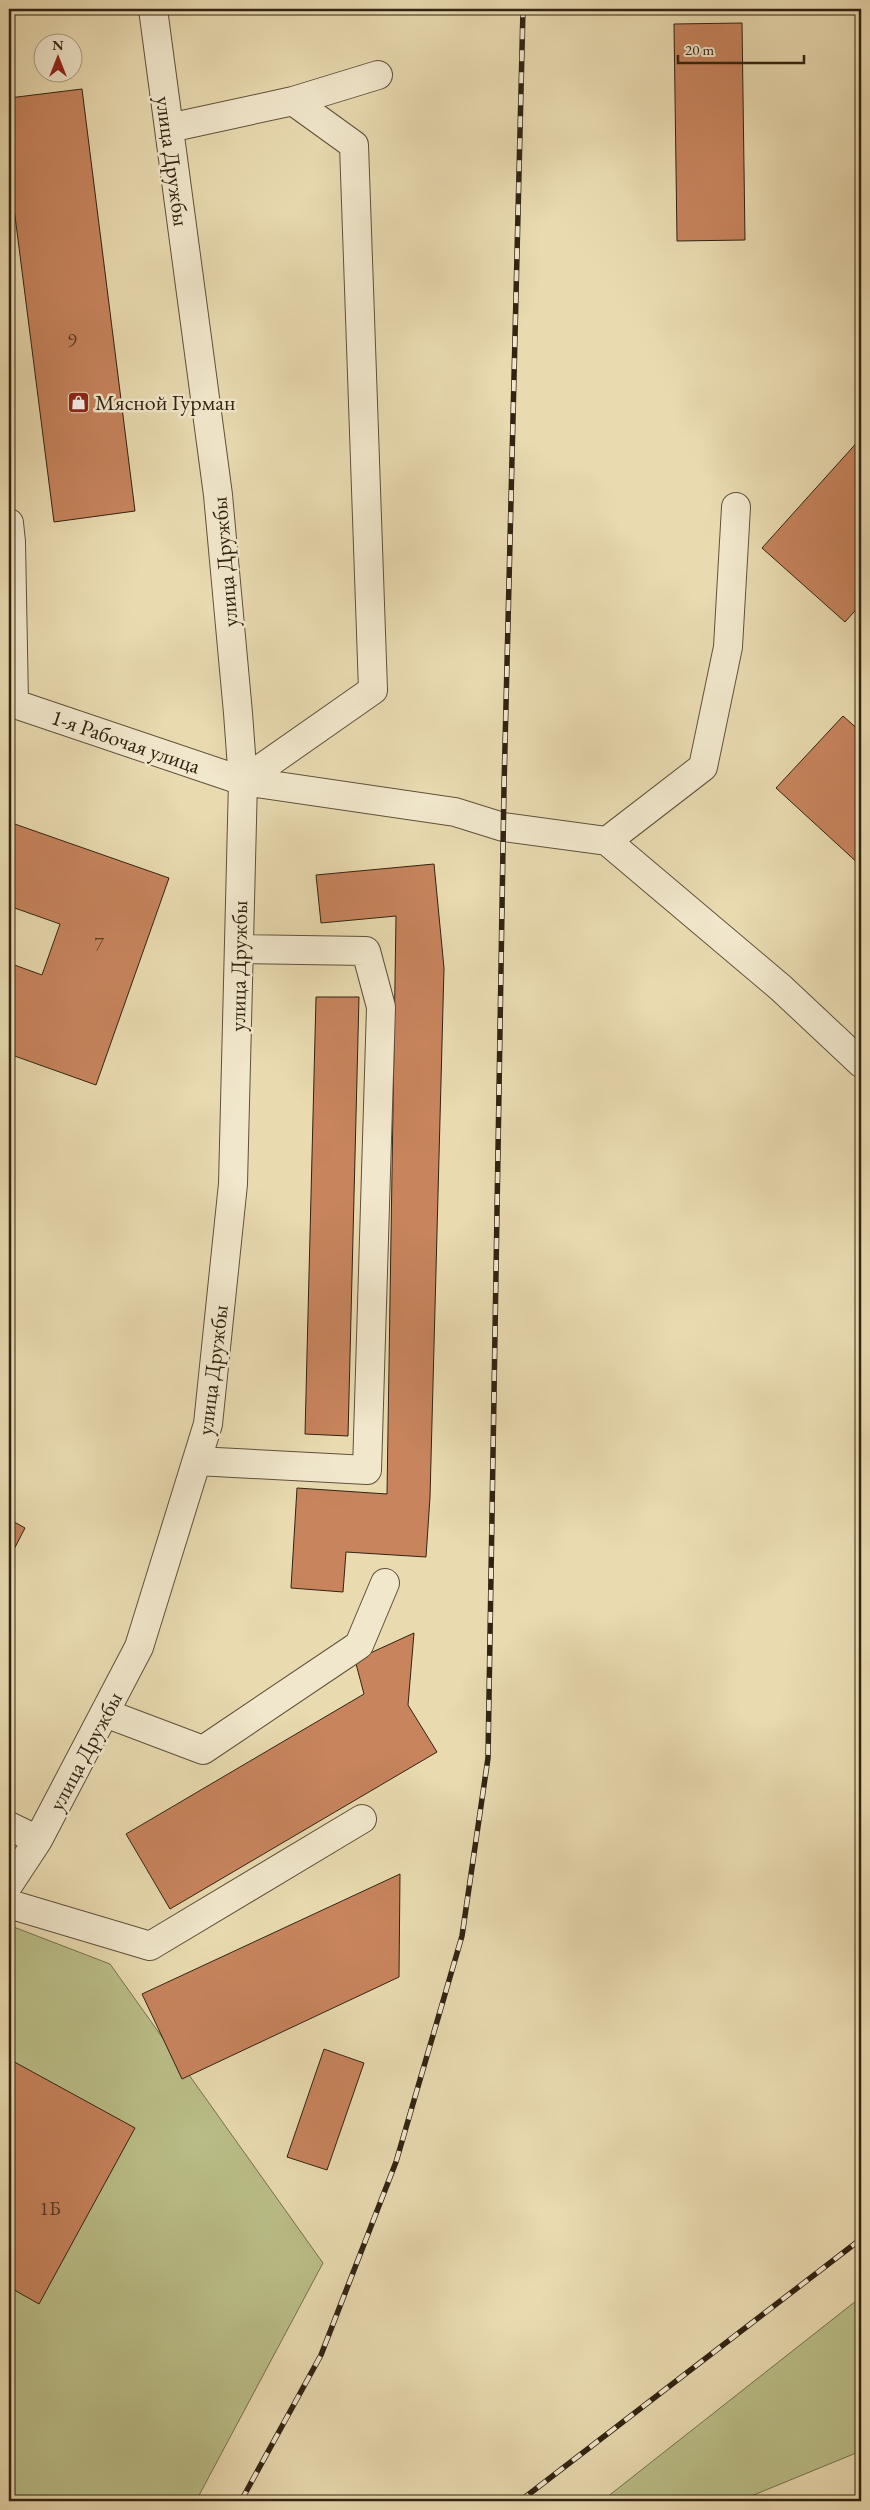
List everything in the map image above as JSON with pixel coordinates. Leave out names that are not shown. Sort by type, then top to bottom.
[{"type":"street","name":"улица Дружбы","points":[[9,1884],[38,1840],[139,1647],[208,1424],[233,1184],[243,781],[218,495],[153,9]]},
{"type":"street","points":[[169,128],[293,102],[378,75]]},
{"type":"street","points":[[243,781],[373,690],[354,145],[293,102]]},
{"type":"street","points":[[736,507],[728,647],[703,766],[607,841],[781,988],[861,1064]]},
{"type":"street","points":[[9,523],[11,542],[11,702]]},
{"type":"street","name":"1-я Рабочая улица","points":[[11,702],[243,781],[455,812],[503,826],[607,841]]},
{"type":"street","points":[[197,1461],[367,1470],[381,1007],[366,951],[239,949]]},
{"type":"street","points":[[105,1712],[203,1750],[359,1646],[385,1583]]},
{"type":"street","points":[[9,1904],[150,1946],[362,1819]]},
{"type":"street","points":[[9,1826],[38,1840]]},
{"type":"green space","points":[[11,1926],[110,1964],[323,2263],[196,2501],[9,2501],[9,1929]]},
{"type":"green space","points":[[861,2297],[861,2451],[739,2501],[602,2501]]},
{"type":"building","points":[[742,23],[745,240],[677,241],[674,24]]},
{"type":"building","points":[[82,89],[135,511],[54,522],[9,169],[9,98]]},
{"type":"building","points":[[861,438],[861,604],[845,622],[762,548]]},
{"type":"building","points":[[843,716],[861,732],[861,866],[776,788]]},
{"type":"building","points":[[9,822],[169,878],[96,1085],[9,1054],[9,963],[42,975],[60,924],[9,906]]},
{"type":"building","points":[[434,864],[444,968],[430,1497],[426,1557],[346,1552],[343,1592],[291,1588],[297,1488],[387,1494],[396,916],[321,923],[316,875]]},
{"type":"building","points":[[316,997],[359,997],[348,1436],[305,1434]]},
{"type":"building","points":[[9,1519],[25,1528],[9,1559]]},
{"type":"building","points":[[414,1633],[408,1705],[437,1752],[170,1909],[126,1834],[364,1694],[355,1660]]},
{"type":"building","points":[[400,1874],[399,1977],[182,2079],[142,1994]]},
{"type":"building","points":[[324,2049],[364,2063],[327,2170],[287,2157]]},
{"type":"building","points":[[9,2059],[135,2128],[39,2304],[9,2287]]},
{"type":"railway","points":[[241,2501],[321,2355],[396,2162],[462,1936],[488,1758],[504,787],[523,9]]},
{"type":"railway","points":[[520,2501],[861,2239]]},
{"type":"railway","points":[[853,2501],[861,2497]]},
{"type":"place","name":"Мясной Гурман","points":[[79,402]]}]
